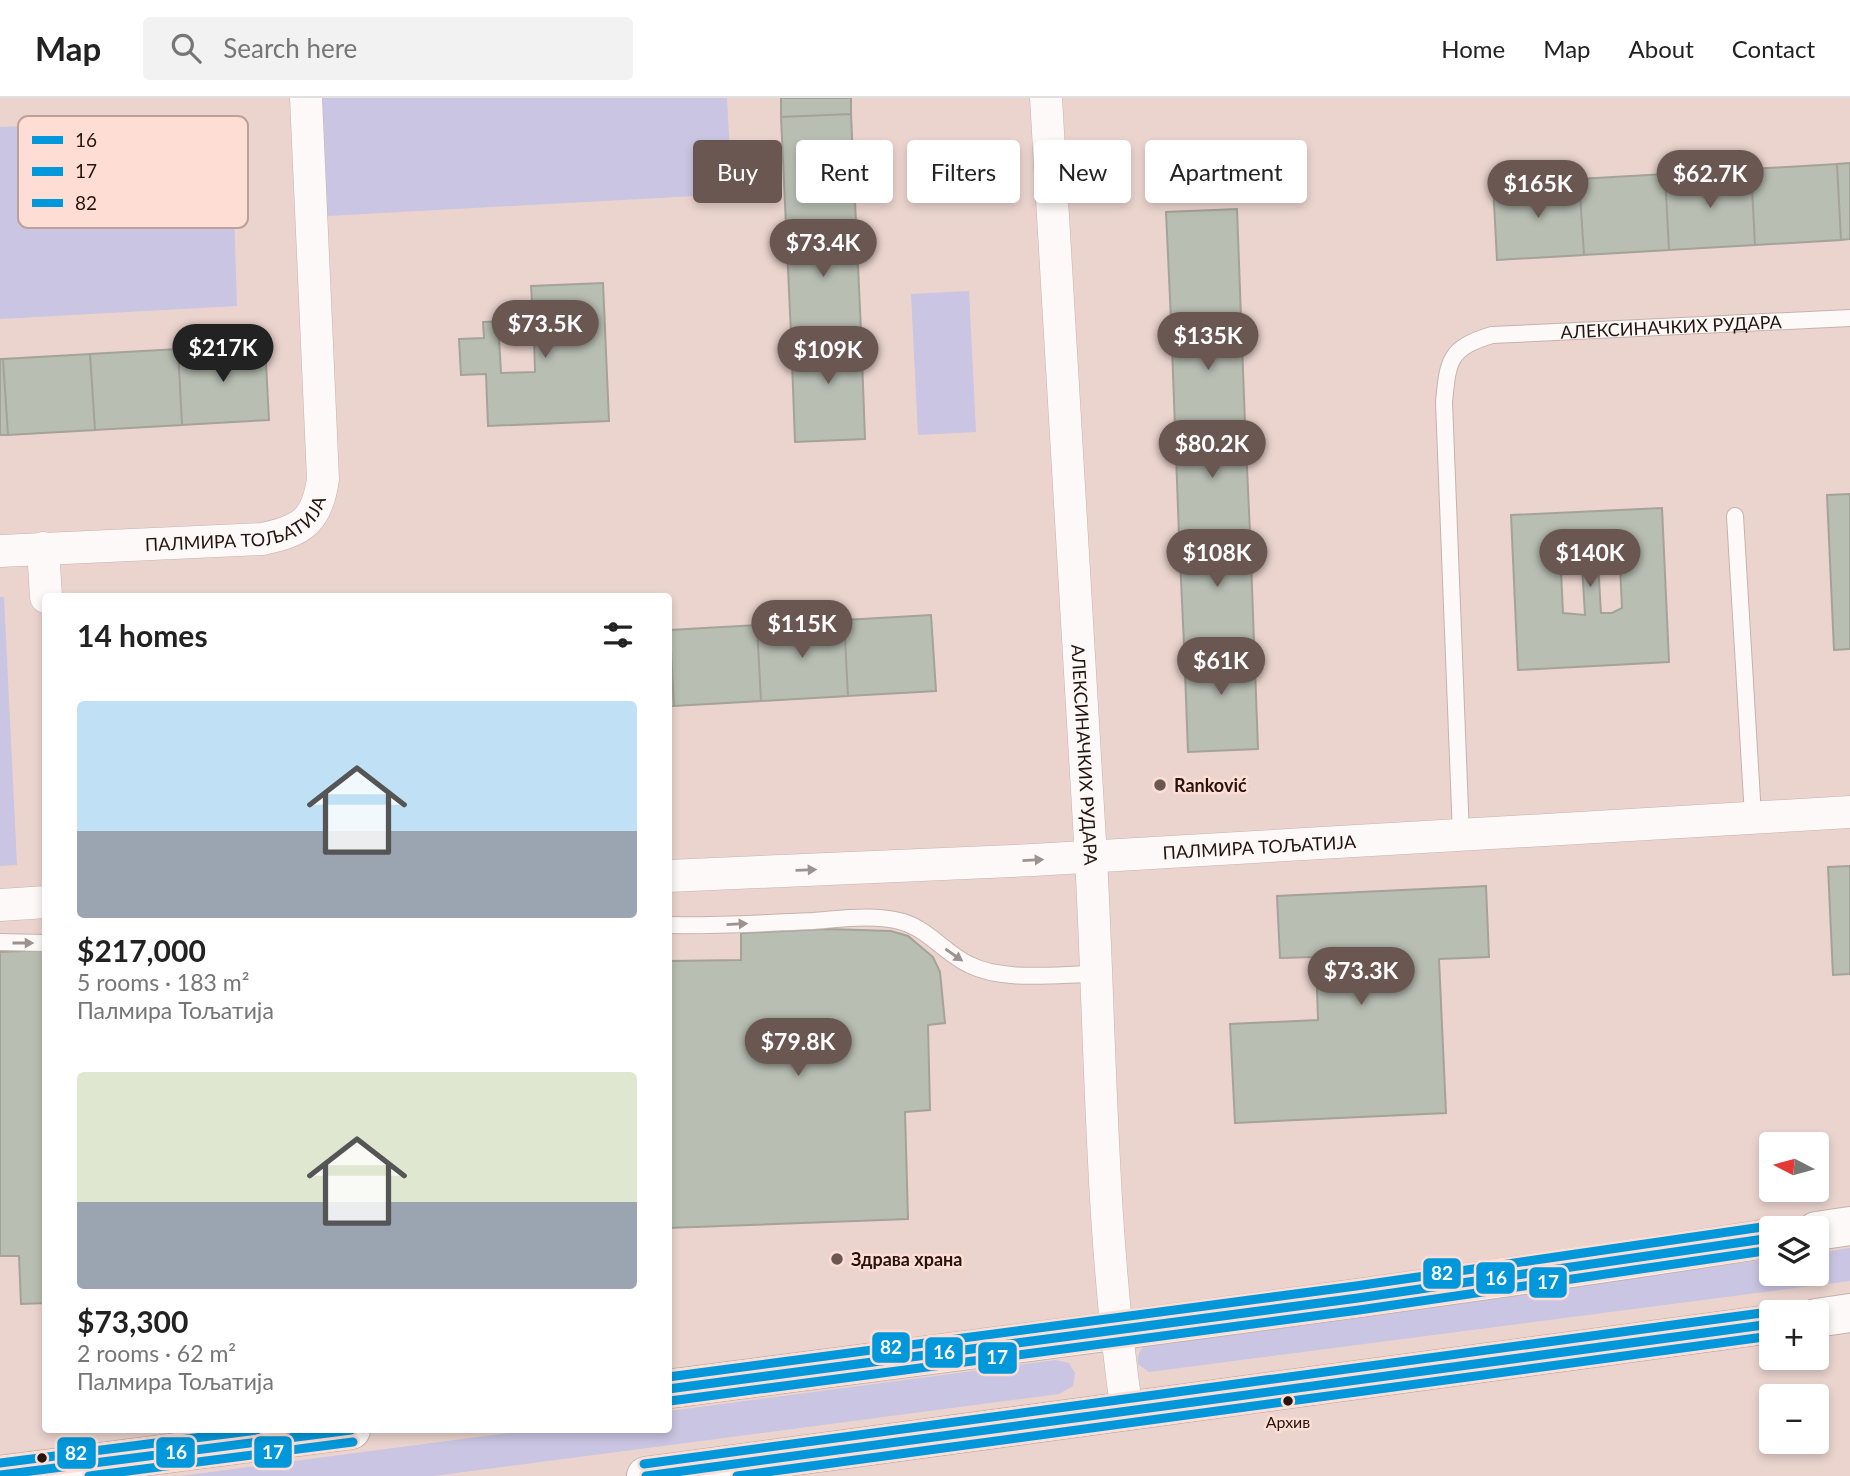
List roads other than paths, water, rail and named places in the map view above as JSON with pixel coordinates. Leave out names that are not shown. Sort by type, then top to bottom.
[{"type":"main road","points":[[1829,1229],[1850,1226]]},
{"type":"main road","points":[[672,1388],[1115,1331],[1759,1240]]},
{"type":"main road","points":[[1829,1316],[1850,1313]]},
{"type":"main road","points":[[646,1476],[1759,1326]]},
{"type":"main road","points":[[0,1475],[328,1433]]},
{"type":"street","name":"ПАЛМИРА ТОЉАТИЈА","points":[[0,551],[262,539],[285,534],[305,522],[316,511],[323,479],[306,98]]},
{"type":"street","name":"АЛЕКСИНАЧКИХ РУДАРА","points":[[1046,98],[1115,1331],[1127,1412]]},
{"type":"street","points":[[43,548],[46,593]]},
{"type":"street","name":"ПАЛМИРА ТОЉАТИЈА","points":[[672,876],[1090,857],[1850,812]]},
{"type":"street","points":[[0,905],[42,902]]},
{"type":"lane","name":"АЛЕКСИНАЧКИХ РУДАРА","points":[[1461,835],[1444,402],[1447,370],[1456,354],[1467,342],[1492,335],[1850,318]]},
{"type":"lane","points":[[1735,516],[1753,816]]},
{"type":"lane","points":[[672,925],[708,926],[869,918],[903,922],[931,937],[949,953],[992,974],[1096,974]]},
{"type":"lane","points":[[0,942],[42,943]]},
{"type":"place","name":"Ranković","points":[[1160,785]]},
{"type":"place","name":"Здрава храна","points":[[837,1259]]},
{"type":"place","name":"Архив","points":[[1288,1401]]}]
